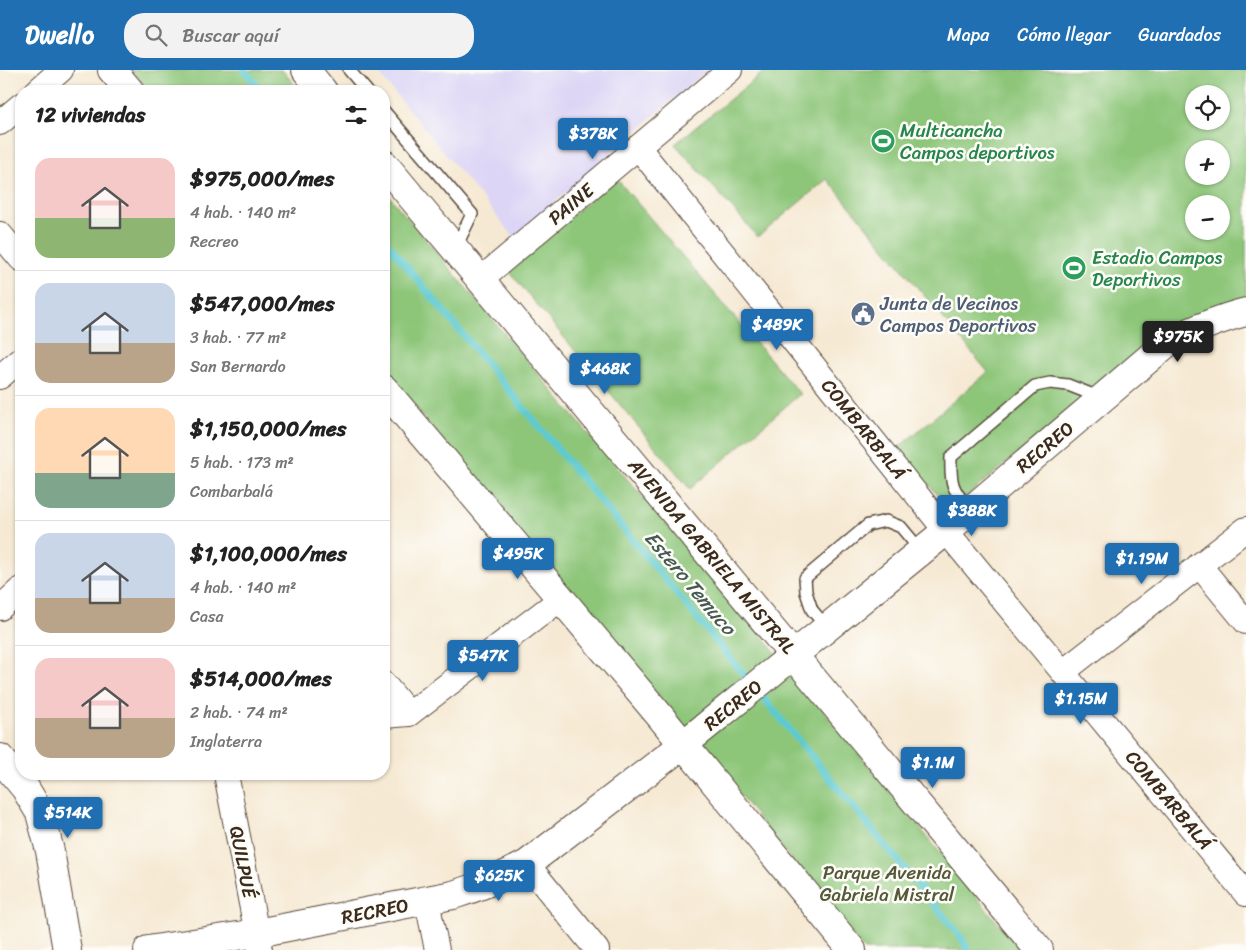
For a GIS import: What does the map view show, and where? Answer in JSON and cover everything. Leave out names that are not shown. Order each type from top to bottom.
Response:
[{"type":"main road","points":[[112,70],[125,85]]},
{"type":"main road","points":[[306,70],[318,85]]},
{"type":"main road","name":"AVENIDA GABRIELA MISTRAL","points":[[390,171],[481,279],[787,660],[1039,950]]},
{"type":"main road","name":"RECREO","points":[[148,950],[259,941],[453,895],[477,888],[527,864],[684,744],[827,628],[970,511],[1167,343],[1225,317],[1246,312]]},
{"type":"main road","points":[[390,396],[684,744],[852,950]]},
{"type":"main road","points":[[0,758],[15,776]]},
{"type":"main road","points":[[18,780],[40,813],[50,851],[67,950]]},
{"type":"street","points":[[44,85],[61,70]]},
{"type":"street","name":"PAINE","points":[[481,279],[730,70]]},
{"type":"street","points":[[0,123],[15,109]]},
{"type":"street","name":"COMBARBALÁ","points":[[638,147],[946,531],[1246,894]]},
{"type":"street","points":[[0,234],[15,251]]},
{"type":"street","points":[[0,377],[15,364]]},
{"type":"street","points":[[1063,672],[1246,529]]},
{"type":"street","points":[[1199,565],[1246,622]]},
{"type":"street","points":[[0,608],[15,594]]},
{"type":"street","points":[[390,716],[409,714],[562,598]]},
{"type":"street","points":[[390,691],[409,714]]},
{"type":"street","name":"QUILPUÉ","points":[[227,780],[259,941]]},
{"type":"street","points":[[527,864],[597,950]]},
{"type":"street","points":[[427,901],[436,950]]},
{"type":"lane","points":[[349,70],[362,85]]},
{"type":"lane","points":[[390,118],[472,214],[455,249]]},
{"type":"lane","points":[[970,511],[957,494],[952,484],[950,472],[951,457],[965,445],[1035,386],[1050,383],[1068,385],[1103,398]]},
{"type":"lane","points":[[827,628],[812,610],[806,592],[805,578],[868,524],[886,521],[900,527],[921,551]]},
{"type":"shaded area","points":[[376,70],[707,70],[514,237]]},
{"type":"green space","points":[[131,70],[282,70],[295,85],[144,85]]},
{"type":"green space","name":"Estadio Campos Deportivos","points":[[766,70],[1246,70],[1246,299],[1225,302],[1158,337],[950,510],[898,448],[988,372],[827,179],[758,237],[675,144]]},
{"type":"green space","points":[[616,178],[800,394],[690,489],[508,270]]},
{"type":"green space","name":"Parque Avenida Gabriela Mistral","points":[[390,197],[586,431],[753,625],[1020,950],[864,950],[699,744],[390,377]]},
{"type":"waterway","name":"Estero Temuco","points":[[244,70],[257,85]]},
{"type":"waterway","name":"Estero Temuco","points":[[390,246],[750,682]]},
{"type":"waterway","name":"Estero Temuco","points":[[757,690],[961,937],[968,950]]},
{"type":"place","name":"Multicancha Campos deportivos","points":[[883,141]]},
{"type":"place","name":"Estadio Campos Deportivos","points":[[1074,268]]},
{"type":"place","name":"Junta de Vecinos Campos Deportivos","points":[[863,314]]}]
